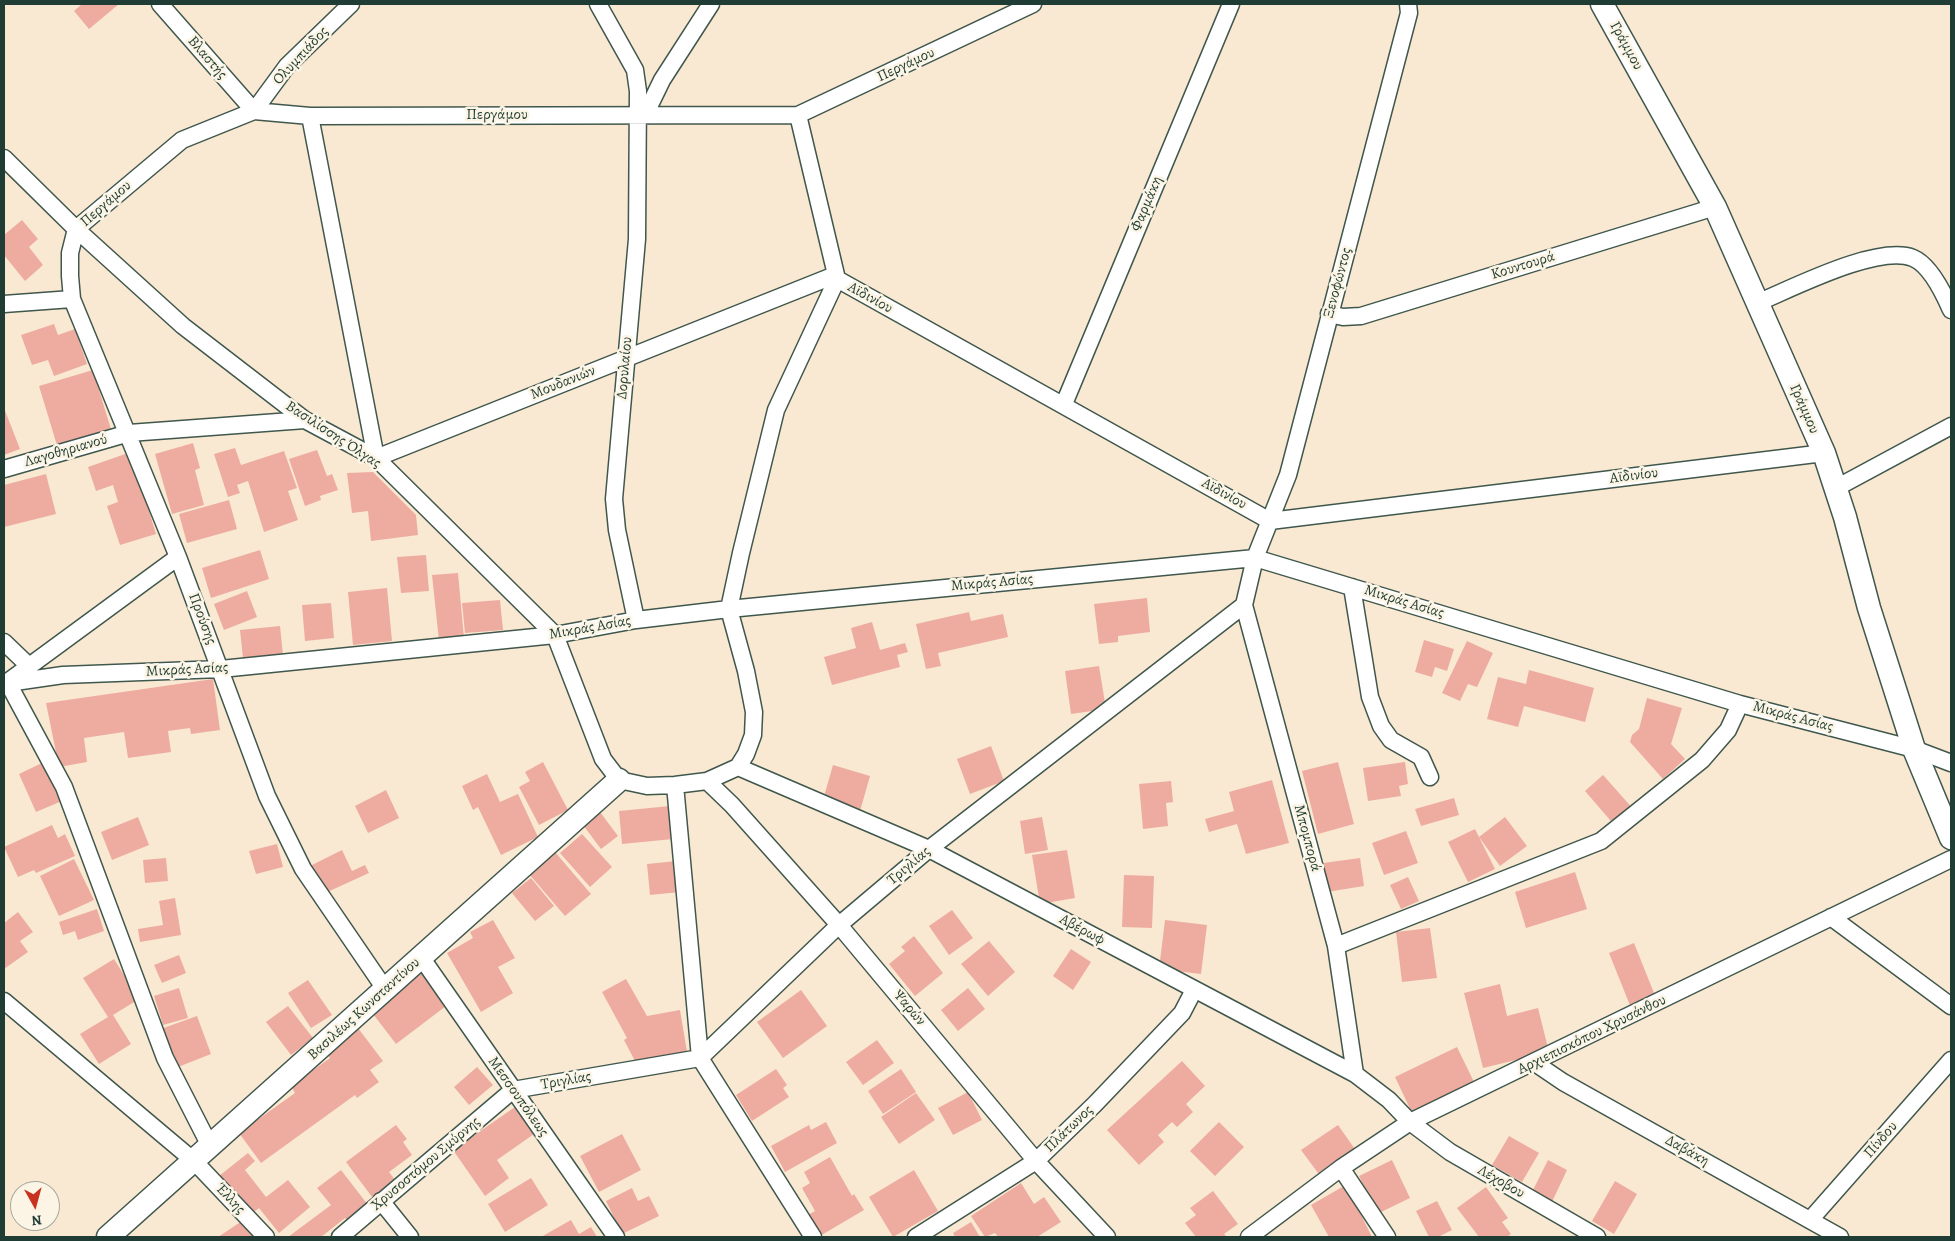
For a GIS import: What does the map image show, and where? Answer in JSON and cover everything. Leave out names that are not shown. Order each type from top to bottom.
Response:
[{"type":"street","name":"Βλαστής","points":[[160,4],[254,111]]},
{"type":"street","name":"Ολυμπιάδος","points":[[254,111],[287,66],[351,4]]},
{"type":"street","name":"Δορυλαίου","points":[[598,4],[635,70],[641,115],[637,239],[614,499],[617,530],[636,620]]},
{"type":"street","points":[[641,115],[711,4]]},
{"type":"street","name":"Φαρμάκη","points":[[1064,404],[1231,4]]},
{"type":"street","name":"Ξενοφώντος","points":[[1255,558],[1288,475],[1409,13],[1408,4]]},
{"type":"street","name":"Γράμμου","points":[[1602,4],[1715,207],[1824,453],[1914,749],[1951,838]]},
{"type":"street","name":"Περγάμου","points":[[4,158],[76,229],[182,140],[254,111],[310,116],[798,115],[1027,5]]},
{"type":"street","name":"Αϊδινίου","points":[[798,115],[836,277],[1270,521],[1824,453]]},
{"type":"street","points":[[310,116],[376,458]]},
{"type":"street","name":"Κουντουρά","points":[[1329,314],[1343,317],[1361,316],[1715,207]]},
{"type":"street","name":"Προύσης","points":[[76,229],[70,254],[72,299],[129,433],[178,557],[267,796],[303,869],[385,989]]},
{"type":"street","name":"Βασιλίσσης Όλγας","points":[[76,229],[183,326],[305,420],[376,458],[555,635]]},
{"type":"street","points":[[1757,303],[1856,262],[1884,255],[1914,259],[1930,273],[1942,288],[1951,310]]},
{"type":"street","points":[[555,635],[603,759],[619,780],[647,786],[675,785],[708,781],[738,767],[746,754],[753,735],[754,712],[746,671],[729,608],[776,410],[836,277]]},
{"type":"street","name":"Μουδανιών","points":[[376,458],[626,357],[836,277]]},
{"type":"street","points":[[4,304],[72,299]]},
{"type":"street","points":[[129,433],[305,420]]},
{"type":"street","points":[[1836,488],[1951,426]]},
{"type":"street","name":"Λαγοθηριανού","points":[[4,469],[129,433]]},
{"type":"street","points":[[178,557],[6,684],[64,787],[202,1154]]},
{"type":"street","points":[[1244,605],[1255,558]]},
{"type":"street","name":"Μικράς Ασίας","points":[[6,684],[62,675],[221,670],[555,635],[636,620],[729,608],[1255,558],[1740,704],[1914,749],[1951,763]]},
{"type":"street","points":[[1352,587],[1370,697],[1381,726],[1391,740],[1420,757],[1430,777]]},
{"type":"street","name":"Τριγλίας","points":[[514,1090],[700,1058],[839,925],[929,849],[1244,605]]},
{"type":"street","name":"Μπομπορά","points":[[1244,605],[1336,946],[1355,1074]]},
{"type":"street","points":[[4,642],[29,666]]},
{"type":"street","points":[[1336,946],[1601,841],[1702,760],[1728,730],[1740,704]]},
{"type":"street","name":"Αβέρωφ","points":[[738,767],[929,849],[1355,1074],[1389,1100],[1410,1122]]},
{"type":"street","name":"Βασιλέως Κωνσταντίνου","points":[[108,1237],[619,780]]},
{"type":"street","name":"Ψαρών","points":[[708,781],[732,805],[839,925],[1036,1161],[1108,1237]]},
{"type":"street","points":[[675,785],[700,1058],[813,1237]]},
{"type":"street","name":"Αρχιεπισκόπου Χρυσάνθου","points":[[1249,1237],[1340,1168],[1410,1122],[1535,1063],[1951,859]]},
{"type":"street","points":[[1831,917],[1951,1006]]},
{"type":"street","name":"Μεσσουπόλεως","points":[[421,957],[616,1237]]},
{"type":"street","name":"Πλάτωνος","points":[[916,1237],[1036,1161],[1095,1104],[1182,1012],[1194,990]]},
{"type":"street","points":[[4,1001],[202,1154]]},
{"type":"street","name":"Πίνδου","points":[[1810,1220],[1951,1060]]},
{"type":"street","name":"Δαβάκη","points":[[1535,1063],[1563,1082],[1840,1237]]},
{"type":"street","name":"Χρυσοστόμου Σμύρνης","points":[[340,1237],[514,1090]]},
{"type":"street","name":"Λέχοβου","points":[[1410,1122],[1450,1152],[1597,1237]]},
{"type":"street","name":"Έλλης","points":[[202,1154],[266,1237]]},
{"type":"street","points":[[1340,1168],[1387,1237]]},
{"type":"street","points":[[381,1201],[410,1237]]},
{"type":"building","points":[[82,4],[119,4],[89,29],[74,11]]},
{"type":"building","points":[[22,220],[38,239],[29,247],[43,265],[25,281],[4,255],[4,235]]},
{"type":"building","points":[[54,324],[58,335],[75,329],[87,364],[54,376],[48,360],[32,365],[21,335]]},
{"type":"building","points":[[93,370],[113,436],[59,452],[39,386]]},
{"type":"building","points":[[4,408],[20,449],[4,455]]},
{"type":"building","points":[[193,443],[200,468],[195,470],[204,505],[172,514],[155,454]]},
{"type":"building","points":[[235,448],[241,465],[284,451],[297,488],[288,491],[298,520],[264,532],[248,481],[237,485],[240,493],[228,497],[214,454]]},
{"type":"building","points":[[317,450],[327,476],[332,474],[338,490],[320,496],[321,500],[305,506],[289,459]]},
{"type":"building","points":[[131,452],[156,534],[120,545],[107,506],[118,502],[113,485],[96,491],[88,467]]},
{"type":"building","points":[[373,472],[416,515],[418,535],[371,541],[368,511],[352,513],[347,473]]},
{"type":"building","points":[[46,474],[56,514],[4,527],[4,485]]},
{"type":"building","points":[[229,500],[237,529],[187,543],[179,514]]},
{"type":"building","points":[[260,550],[269,579],[211,598],[202,568]]},
{"type":"building","points":[[426,555],[429,591],[401,593],[397,557]]},
{"type":"building","points":[[458,573],[464,638],[439,641],[432,575]]},
{"type":"building","points":[[387,588],[392,641],[353,645],[348,592]]},
{"type":"building","points":[[247,591],[257,617],[224,630],[214,604]]},
{"type":"building","points":[[1147,598],[1150,632],[1118,636],[1118,642],[1099,644],[1094,604]]},
{"type":"building","points":[[500,600],[503,630],[465,633],[462,603]]},
{"type":"building","points":[[331,603],[334,638],[305,641],[302,605]]},
{"type":"building","points":[[969,612],[971,621],[1003,614],[1008,637],[938,653],[941,666],[926,669],[916,624]]},
{"type":"building","points":[[872,622],[880,650],[905,643],[908,652],[897,655],[900,667],[832,685],[824,657],[856,648],[851,628]]},
{"type":"building","points":[[280,626],[283,655],[243,658],[240,630]]},
{"type":"building","points":[[1424,640],[1454,649],[1447,671],[1435,667],[1432,677],[1415,672]]},
{"type":"building","points":[[1467,641],[1493,653],[1477,687],[1468,684],[1460,701],[1442,693]]},
{"type":"building","points":[[1099,666],[1106,709],[1071,714],[1065,671]]},
{"type":"building","points":[[1529,670],[1594,688],[1585,722],[1524,706],[1518,727],[1487,719],[1498,677],[1526,684]]},
{"type":"building","points":[[213,679],[220,730],[191,734],[190,728],[168,731],[171,752],[128,758],[124,732],[84,738],[87,762],[59,767],[46,703]]},
{"type":"building","points":[[1647,698],[1682,708],[1671,744],[1685,759],[1663,779],[1630,742],[1632,735],[1639,729]]},
{"type":"building","points":[[991,746],[1004,781],[970,794],[957,759]]},
{"type":"building","points":[[44,762],[62,801],[36,812],[19,774]]},
{"type":"building","points":[[543,762],[568,810],[539,825],[519,787],[530,781],[525,772]]},
{"type":"building","points":[[1338,762],[1354,824],[1318,834],[1302,771]]},
{"type":"building","points":[[1405,762],[1408,784],[1399,786],[1401,796],[1368,801],[1363,768]]},
{"type":"building","points":[[833,765],[870,776],[860,811],[823,800]]},
{"type":"building","points":[[487,774],[500,802],[518,794],[538,837],[501,855],[478,807],[473,810],[462,786]]},
{"type":"building","points":[[1603,775],[1635,811],[1616,827],[1585,791]]},
{"type":"building","points":[[1272,780],[1289,843],[1246,854],[1237,824],[1209,832],[1205,819],[1234,811],[1229,792]]},
{"type":"building","points":[[1171,781],[1173,802],[1166,803],[1168,826],[1143,829],[1139,784]]},
{"type":"building","points":[[386,790],[399,818],[368,833],[355,806]]},
{"type":"building","points":[[1454,798],[1459,815],[1421,826],[1415,809]]},
{"type":"building","points":[[670,806],[673,839],[622,844],[619,811]]},
{"type":"building","points":[[600,812],[618,836],[601,849],[583,825]]},
{"type":"building","points":[[138,817],[149,845],[112,860],[101,832]]},
{"type":"building","points":[[1042,817],[1048,850],[1025,854],[1020,821]]},
{"type":"building","points":[[1505,817],[1527,846],[1500,866],[1479,837]]},
{"type":"building","points":[[52,825],[58,838],[65,834],[75,856],[36,873],[34,870],[18,877],[4,847]]},
{"type":"building","points":[[1475,829],[1495,869],[1468,882],[1448,842]]},
{"type":"building","points":[[1406,831],[1418,863],[1384,875],[1372,843]]},
{"type":"building","points":[[582,834],[612,867],[590,887],[560,853]]},
{"type":"building","points":[[277,844],[283,867],[256,874],[249,851]]},
{"type":"building","points":[[342,850],[352,871],[365,865],[369,873],[323,894],[310,866]]},
{"type":"building","points":[[1067,850],[1075,898],[1040,904],[1032,855]]},
{"type":"building","points":[[555,852],[591,894],[565,916],[529,874]]},
{"type":"building","points":[[166,858],[168,881],[145,883],[143,860]]},
{"type":"building","points":[[1360,858],[1364,886],[1327,892],[1323,863]]},
{"type":"building","points":[[74,859],[94,900],[59,916],[40,876]]},
{"type":"building","points":[[677,861],[680,892],[650,895],[647,864]]},
{"type":"building","points":[[1575,872],[1587,909],[1526,928],[1515,892]]},
{"type":"building","points":[[1124,875],[1154,876],[1152,928],[1122,927]]},
{"type":"building","points":[[1408,877],[1419,901],[1401,909],[1390,885]]},
{"type":"building","points":[[531,878],[554,906],[535,921],[512,893]]},
{"type":"building","points":[[175,898],[181,935],[140,942],[138,929],[163,925],[159,901]]},
{"type":"building","points":[[97,909],[104,931],[78,940],[75,931],[63,935],[59,922]]},
{"type":"building","points":[[952,910],[973,938],[949,955],[929,926]]},
{"type":"building","points":[[18,912],[33,932],[20,941],[28,952],[4,969],[4,923]]},
{"type":"building","points":[[493,920],[515,958],[498,967],[513,993],[481,1012],[447,953],[473,938],[470,932]]},
{"type":"building","points":[[1165,920],[1207,925],[1201,974],[1159,969]]},
{"type":"building","points":[[1430,928],[1437,978],[1402,982],[1396,932]]},
{"type":"building","points":[[914,936],[943,973],[915,996],[889,964],[905,951],[901,947]]},
{"type":"building","points":[[989,941],[1015,972],[988,996],[961,964]]},
{"type":"building","points":[[1634,943],[1656,998],[1631,1008],[1609,953]]},
{"type":"building","points":[[1071,949],[1091,962],[1073,990],[1053,976]]},
{"type":"building","points":[[179,955],[186,973],[162,983],[154,965]]},
{"type":"building","points":[[114,959],[139,999],[113,1015],[131,1044],[99,1064],[80,1034],[108,1017],[83,978]]},
{"type":"building","points":[[424,969],[450,1003],[396,1044],[370,1010]]},
{"type":"building","points":[[626,979],[647,1016],[680,1010],[687,1052],[635,1061],[624,1040],[627,1038],[602,992]]},
{"type":"building","points":[[308,980],[332,1015],[311,1028],[288,993]]},
{"type":"building","points":[[1500,984],[1507,1016],[1538,1008],[1549,1052],[1483,1068],[1464,993]]},
{"type":"building","points":[[179,988],[188,1018],[163,1025],[154,996]]},
{"type":"building","points":[[968,988],[985,1009],[958,1031],[941,1010]]},
{"type":"building","points":[[801,990],[827,1026],[783,1058],[757,1022]]},
{"type":"building","points":[[288,1006],[313,1038],[291,1055],[266,1022]]},
{"type":"building","points":[[197,1016],[211,1054],[173,1069],[158,1030]]},
{"type":"building","points":[[358,1028],[383,1061],[370,1070],[379,1082],[357,1098],[355,1095],[261,1163],[239,1133],[295,1093],[291,1086],[330,1058],[325,1052]]},
{"type":"building","points":[[877,1040],[894,1063],[863,1085],[846,1062]]},
{"type":"building","points":[[1457,1047],[1476,1086],[1414,1117],[1395,1077]]},
{"type":"building","points":[[1182,1061],[1205,1086],[1186,1104],[1193,1112],[1177,1127],[1172,1122],[1158,1135],[1164,1142],[1139,1165],[1107,1130]]},
{"type":"building","points":[[477,1067],[493,1085],[469,1105],[454,1087]]},
{"type":"building","points":[[776,1069],[787,1085],[783,1088],[789,1097],[752,1121],[736,1095]]},
{"type":"building","points":[[901,1069],[916,1092],[883,1114],[868,1091]]},
{"type":"building","points":[[968,1092],[982,1120],[953,1135],[938,1108]]},
{"type":"building","points":[[916,1093],[935,1120],[899,1144],[881,1117]]},
{"type":"building","points":[[515,1107],[534,1134],[497,1160],[509,1178],[485,1196],[453,1150]]},
{"type":"building","points":[[826,1122],[837,1143],[785,1172],[771,1146],[809,1125],[811,1130]]},
{"type":"building","points":[[1219,1122],[1244,1147],[1215,1176],[1190,1151]]},
{"type":"building","points":[[396,1125],[407,1139],[403,1142],[412,1155],[389,1172],[395,1180],[372,1197],[346,1162]]},
{"type":"building","points":[[1338,1125],[1357,1152],[1321,1177],[1301,1150]]},
{"type":"building","points":[[622,1134],[641,1170],[599,1192],[580,1156]]},
{"type":"building","points":[[1509,1136],[1539,1153],[1522,1182],[1492,1165]]},
{"type":"building","points":[[248,1153],[255,1161],[245,1170],[266,1197],[288,1180],[310,1207],[279,1233],[259,1208],[250,1215],[219,1176]]},
{"type":"building","points":[[830,1157],[852,1196],[854,1194],[864,1210],[820,1236],[808,1215],[815,1211],[802,1188],[810,1183],[804,1172]]},
{"type":"building","points":[[1392,1160],[1410,1198],[1377,1214],[1359,1176]]},
{"type":"building","points":[[1548,1160],[1567,1170],[1552,1202],[1532,1192]]},
{"type":"building","points":[[341,1170],[368,1205],[348,1221],[345,1218],[321,1237],[288,1237],[331,1205],[317,1188]]},
{"type":"building","points":[[914,1170],[938,1211],[893,1237],[869,1197]]},
{"type":"building","points":[[531,1178],[548,1205],[505,1232],[488,1204]]},
{"type":"building","points":[[1615,1181],[1637,1194],[1614,1234],[1592,1221]]},
{"type":"building","points":[[1021,1183],[1034,1204],[1044,1197],[1061,1222],[1037,1237],[998,1237],[995,1233],[985,1237],[971,1216]]},
{"type":"building","points":[[1344,1186],[1372,1237],[1329,1237],[1311,1205]]},
{"type":"building","points":[[1486,1187],[1508,1218],[1502,1222],[1511,1234],[1507,1237],[1479,1237],[1457,1208]]},
{"type":"building","points":[[632,1188],[638,1201],[649,1196],[659,1216],[622,1234],[606,1201]]},
{"type":"building","points":[[1213,1191],[1238,1224],[1224,1234],[1227,1237],[1196,1237],[1185,1223],[1196,1215],[1190,1208]]},
{"type":"building","points":[[1437,1201],[1452,1230],[1438,1237],[1429,1237],[1416,1211]]},
{"type":"building","points":[[571,1220],[579,1234],[591,1227],[597,1237],[541,1237]]},
{"type":"building","points":[[242,1221],[253,1237],[218,1237]]},
{"type":"building","points":[[971,1222],[980,1237],[955,1237],[953,1233]]}]
